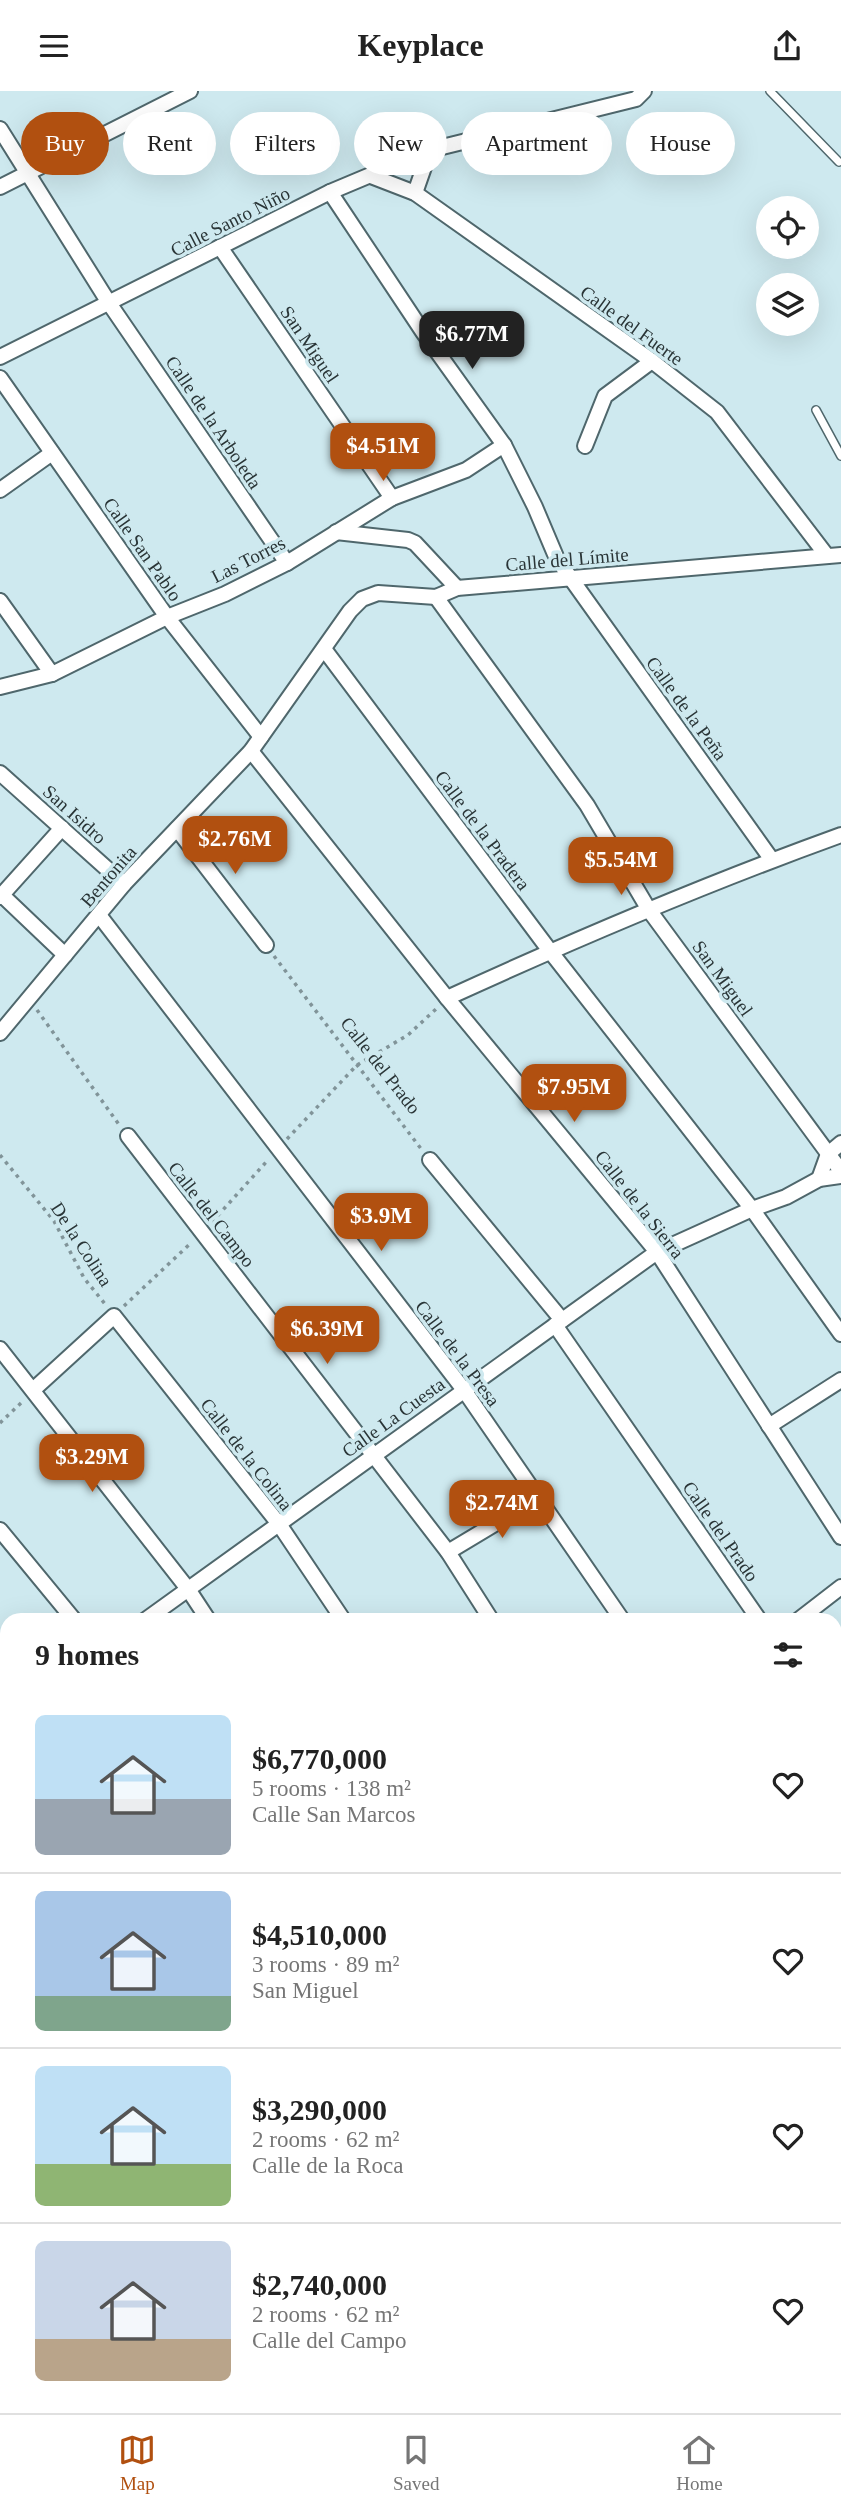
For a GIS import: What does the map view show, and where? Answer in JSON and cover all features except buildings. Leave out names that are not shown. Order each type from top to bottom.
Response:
[{"type":"street","points":[[109,132],[190,91]]},
{"type":"street","name":"Calle Santo Niño","points":[[447,146],[636,99],[644,91]]},
{"type":"street","name":"Calle de la Arboleda","points":[[0,129],[21,160]]},
{"type":"street","points":[[0,187],[23,175]]},
{"type":"street","name":"Calle de la Arboleda","points":[[31,175],[109,303],[287,563]]},
{"type":"street","points":[[415,193],[421,175]]},
{"type":"street","name":"Calle Santo Niño","points":[[0,357],[330,192],[371,176]]},
{"type":"street","name":"Calle del Fuerte","points":[[371,176],[415,193],[652,361],[717,412],[834,555]]},
{"type":"street","name":"Calle de la Peña","points":[[330,192],[423,332],[504,445],[557,559],[772,860]]},
{"type":"street","name":"San Miguel","points":[[220,247],[392,498]]},
{"type":"street","points":[[585,446],[604,397],[652,361]]},
{"type":"street","name":"Calle San Pablo","points":[[0,378],[167,617],[261,737]]},
{"type":"street","name":"Las Torres","points":[[0,687],[52,674],[167,617],[225,594],[287,563],[392,498],[466,470],[504,445]]},
{"type":"street","points":[[0,490],[52,453]]},
{"type":"street","points":[[336,532],[415,543],[457,588]]},
{"type":"street","name":"Calle del Límite","points":[[324,649],[350,611],[362,599],[378,593],[436,597],[457,588],[834,555]]},
{"type":"street","name":"San Miguel","points":[[436,597],[587,805],[649,910],[841,1174]]},
{"type":"street","points":[[0,601],[52,674]]},
{"type":"street","name":"Bentonita","points":[[0,1033],[5,1014],[29,999],[124,884],[251,751],[324,649]]},
{"type":"street","name":"Calle de la Pradera","points":[[324,649],[550,951],[752,1209],[841,1334]]},
{"type":"street","name":"Calle de la Sierra","points":[[251,751],[447,998],[657,1252],[841,1537]]},
{"type":"street","name":"San Isidro","points":[[0,773],[124,884]]},
{"type":"street","points":[[62,828],[1,896],[65,955]]},
{"type":"street","points":[[177,829],[266,945]]},
{"type":"street","points":[[447,998],[649,910],[841,835]]},
{"type":"street","name":"Calle de la Presa","points":[[99,915],[464,1390],[617,1613]]},
{"type":"street","name":"Calle del Campo","points":[[128,1136],[448,1552],[487,1613]]},
{"type":"street","points":[[819,1179],[828,1154],[841,1143]]},
{"type":"street","name":"Calle del Prado","points":[[430,1160],[558,1323],[755,1613]]},
{"type":"street","name":"Calle La Cuesta","points":[[155,1613],[657,1252],[752,1209],[786,1197],[819,1179],[841,1174]]},
{"type":"street","points":[[33,1390],[114,1316]]},
{"type":"street","name":"Calle de la Colina","points":[[114,1316],[279,1524],[339,1613]]},
{"type":"street","points":[[0,1349],[188,1589],[204,1613]]},
{"type":"street","points":[[769,1426],[841,1380]]},
{"type":"street","points":[[448,1552],[538,1498]]},
{"type":"street","points":[[0,1530],[68,1613]]},
{"type":"street","points":[[807,1613],[841,1587]]},
{"type":"lane","points":[[770,91],[839,162]]},
{"type":"lane","points":[[816,411],[841,456]]},
{"type":"path","name":"Calle del Prado","points":[[266,945],[430,1160]]},
{"type":"path","points":[[29,999],[128,1136]]},
{"type":"path","name":"De la Colina","points":[[0,1155],[54,1221],[84,1278],[114,1316]]},
{"type":"path","points":[[0,1423],[33,1390]]}]
